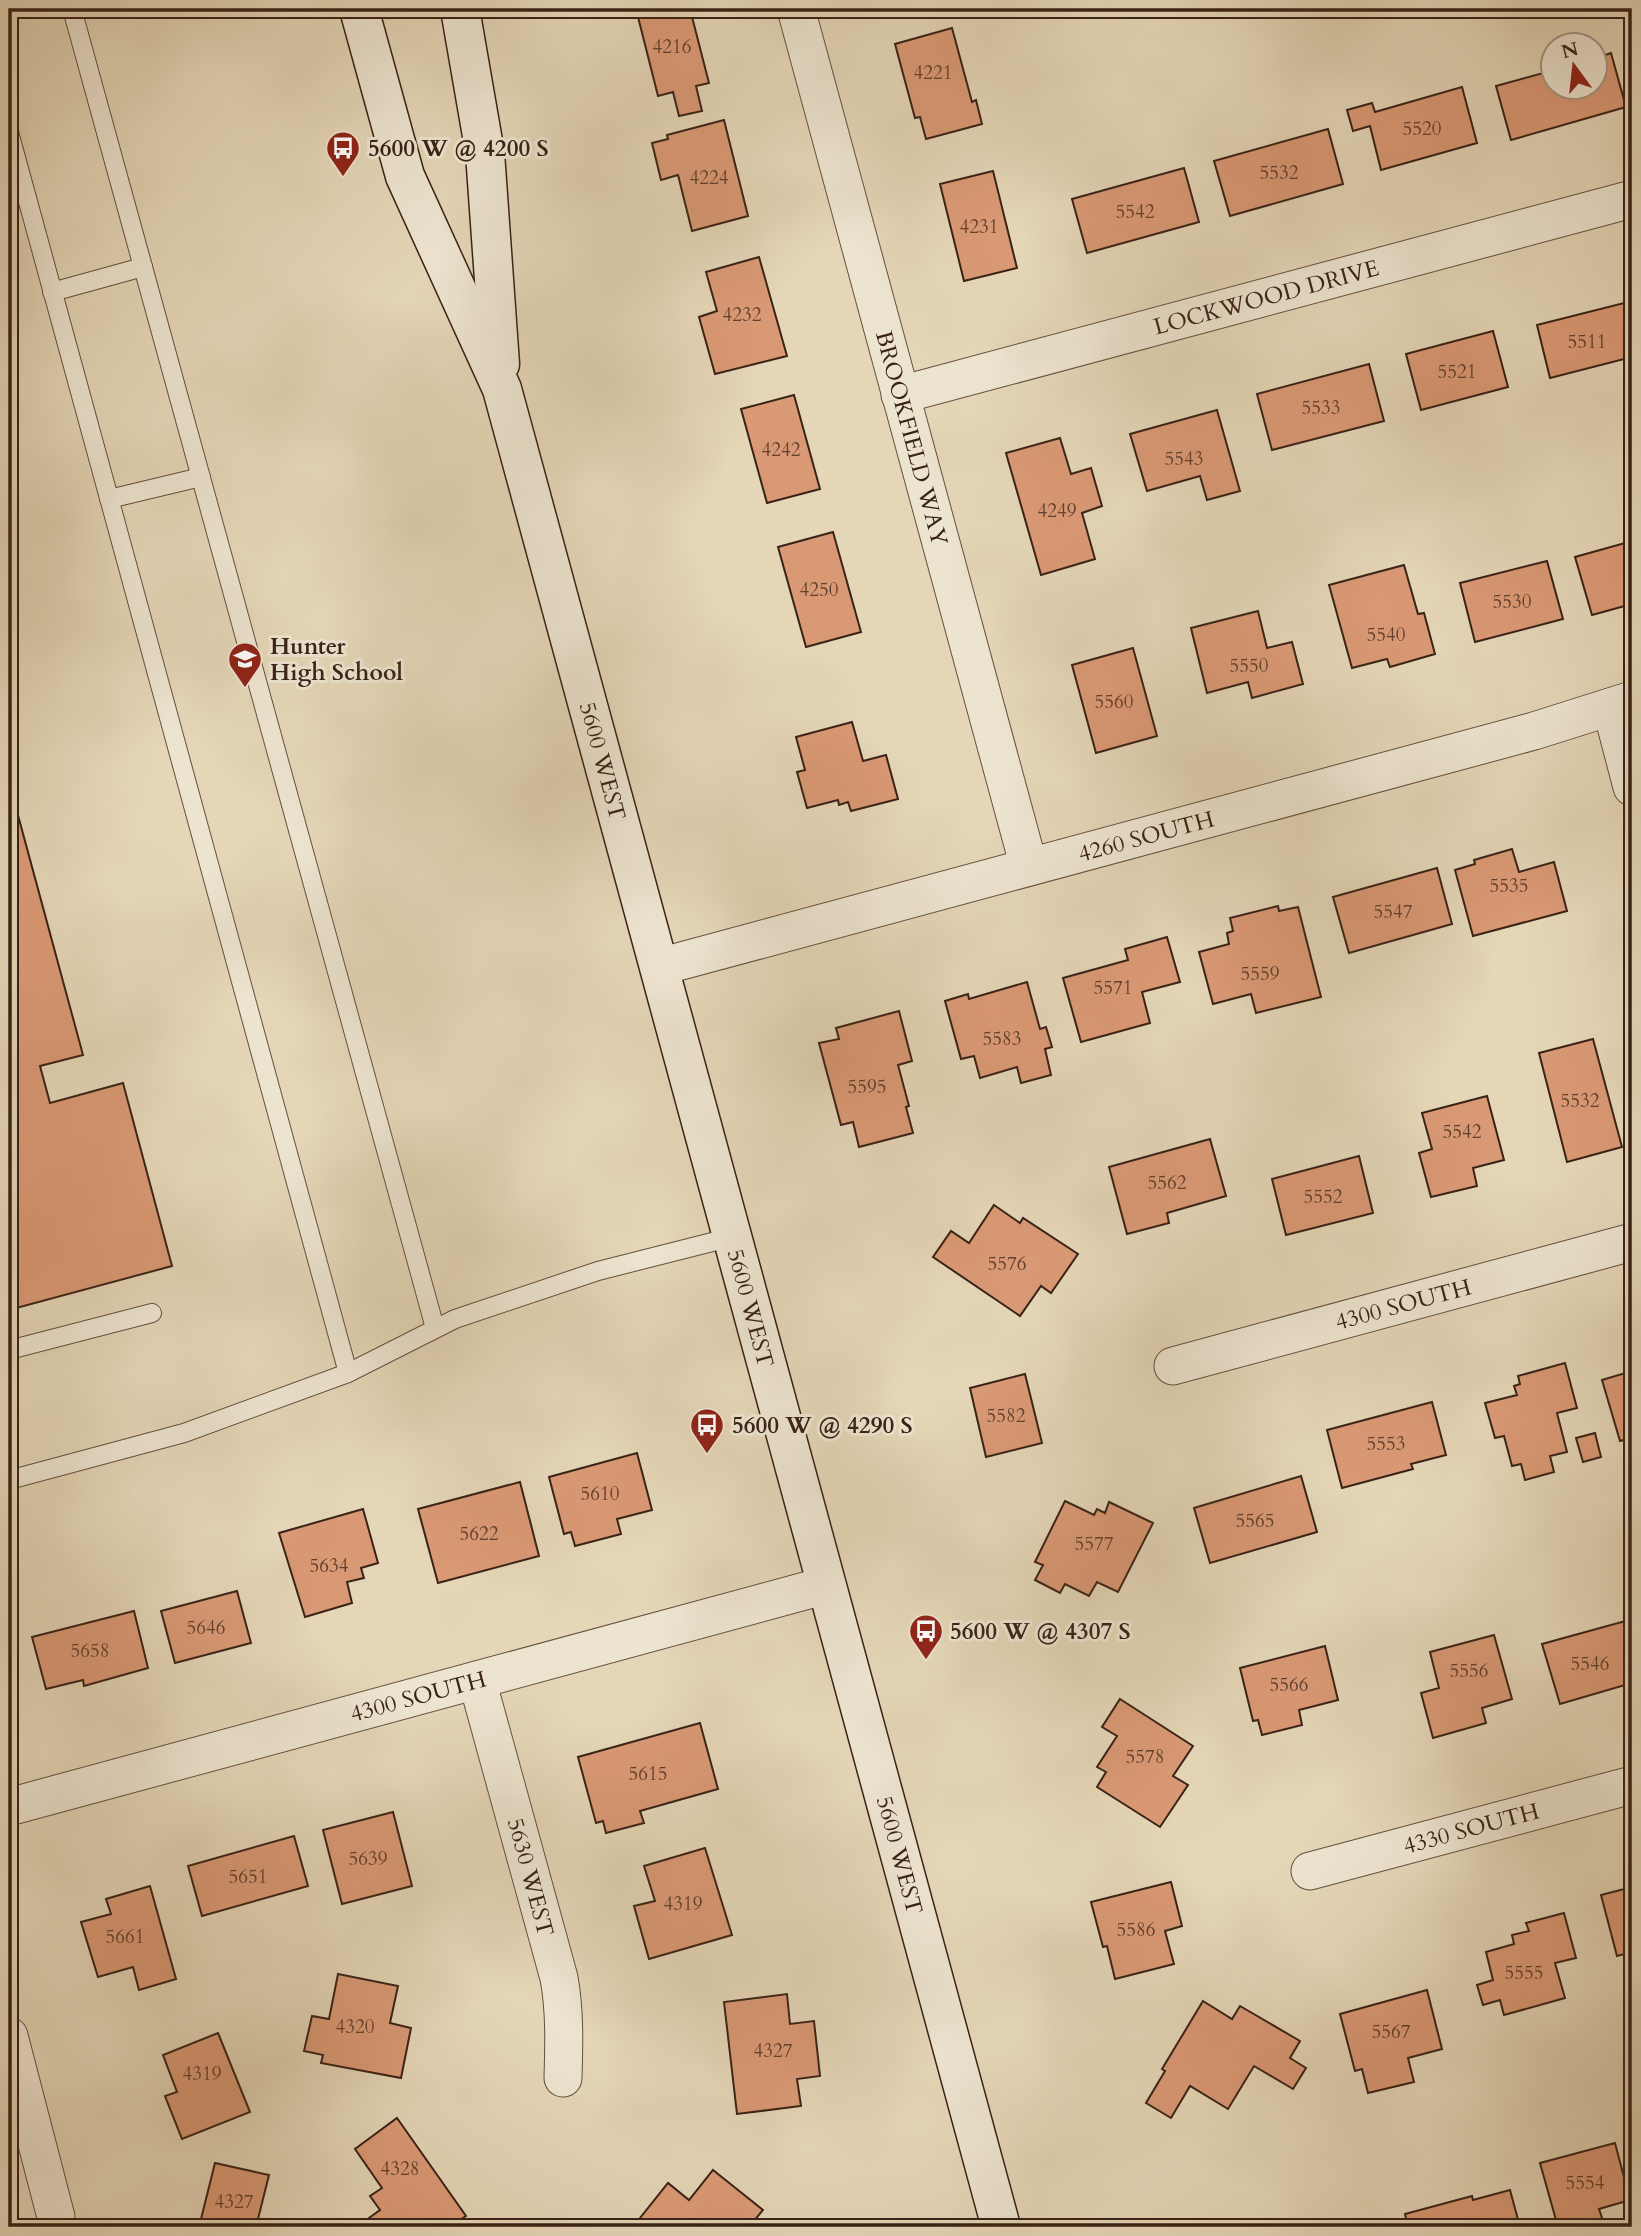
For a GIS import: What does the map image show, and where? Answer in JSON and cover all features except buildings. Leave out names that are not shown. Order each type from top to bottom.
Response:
[{"type":"main road","name":"5600 WEST","points":[[359,9],[405,176],[502,389],[1001,2227]]},
{"type":"main road","name":"5600 WEST","points":[[457,13],[485,153],[502,389]]},
{"type":"street","name":"BROOKFIELD WAY","points":[[796,9],[1029,867]]},
{"type":"street","name":"LOCKWOOD DRIVE","points":[[900,395],[1632,199]]},
{"type":"street","name":"4260 SOUTH","points":[[659,967],[1521,735],[1621,704]]},
{"type":"street","points":[[1621,704],[1632,787]]},
{"type":"street","name":"4300 SOUTH","points":[[1174,1366],[1632,1242]]},
{"type":"street","name":"4300 SOUTH","points":[[9,1807],[827,1585]]},
{"type":"street","name":"5630 WEST","points":[[477,1680],[559,1978],[564,2027],[562,2078]]},
{"type":"street","name":"4330 SOUTH","points":[[1310,1871],[1632,1785]]},
{"type":"street","points":[[9,2036],[57,2217]]},
{"type":"lane","points":[[72,9],[435,1328]]},
{"type":"lane","points":[[9,132],[348,1373]]},
{"type":"lane","points":[[52,292],[142,267]]},
{"type":"lane","points":[[109,499],[201,477]]},
{"type":"lane","points":[[9,1480],[184,1433],[348,1373],[435,1328],[598,1271],[732,1237]]},
{"type":"lane","points":[[9,1350],[152,1313]]},
{"type":"place","name":"5600 W @ 4200 S","points":[[343,178]]},
{"type":"place","name":"Hunter High School","points":[[245,689]]},
{"type":"place","name":"5600 W @ 4290 S","points":[[707,1455]]},
{"type":"place","name":"5600 W @ 4307 S","points":[[926,1661]]}]
